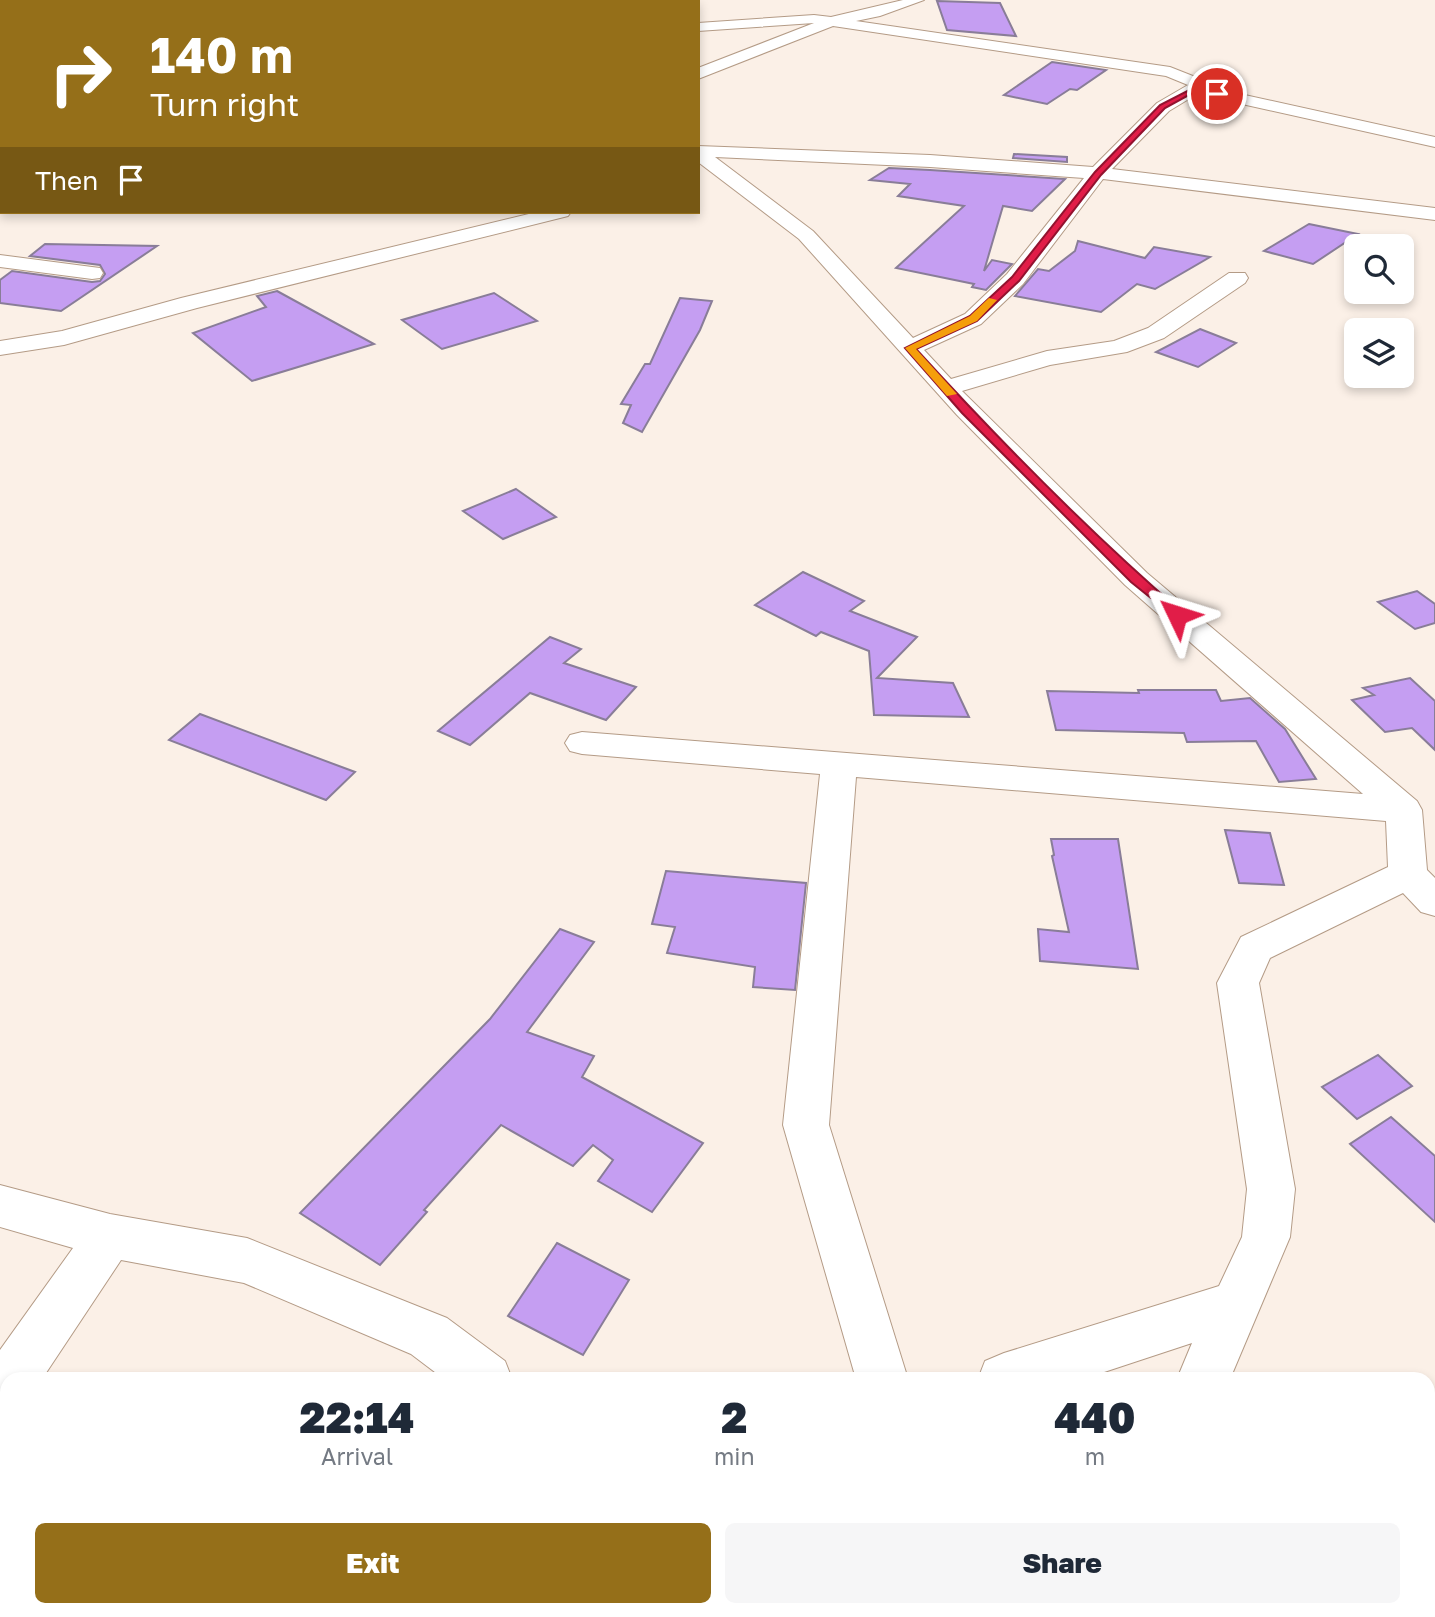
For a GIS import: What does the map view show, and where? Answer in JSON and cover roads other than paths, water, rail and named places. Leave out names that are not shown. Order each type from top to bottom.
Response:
[{"type":"street","points":[[700,73],[833,21],[875,13],[917,0]]},
{"type":"street","points":[[700,27],[808,19],[833,21],[1170,72],[1197,83],[1195,89]]},
{"type":"street","points":[[910,348],[974,318],[1015,279],[1098,173],[1163,107],[1195,89],[1435,142]]},
{"type":"street","points":[[1170,103],[1262,103]]},
{"type":"street","points":[[700,152],[930,161],[1098,173],[1435,214]]},
{"type":"street","points":[[700,154],[722,182],[807,235],[946,388],[1136,579],[1404,810],[1421,888],[1255,948],[1238,982],[1271,1189],[1266,1237],[1206,1372]]},
{"type":"street","points":[[0,348],[64,338],[189,303],[553,214]]},
{"type":"street","points":[[0,261],[92,273]]},
{"type":"street","points":[[946,388],[1047,358],[1119,347],[1156,333],[1237,278]]},
{"type":"street","points":[[582,743],[1404,810]]},
{"type":"street","points":[[839,766],[806,1125],[880,1372]]},
{"type":"street","points":[[0,1206],[110,1236],[247,1261],[429,1336],[477,1372]]},
{"type":"street","points":[[16,1372],[110,1236]]},
{"type":"street","points":[[1026,1372],[1236,1305]]}]
